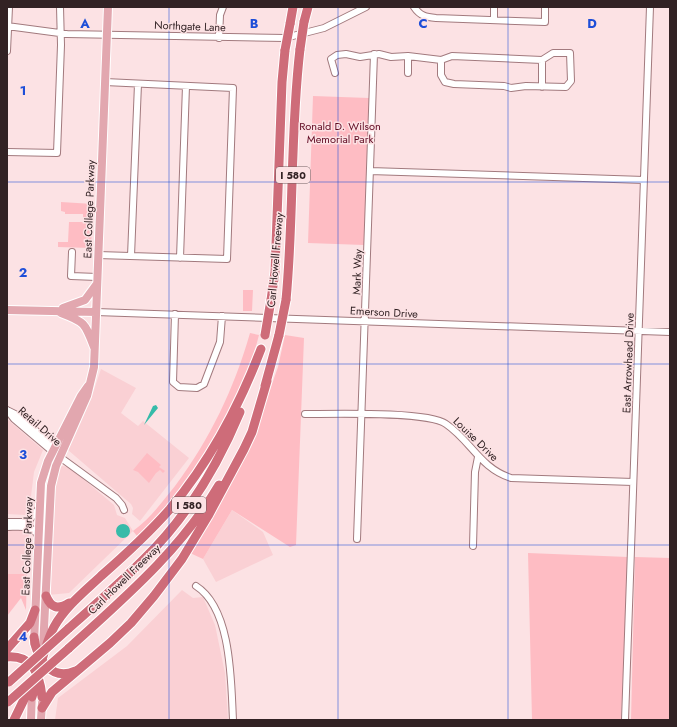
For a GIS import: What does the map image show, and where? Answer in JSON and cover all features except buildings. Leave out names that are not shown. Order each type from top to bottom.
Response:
[{"type":"highway","name":"Carl Howell Freeway","points":[[8,683],[145,558],[182,515],[208,477],[232,432],[251,383],[265,335],[271,300],[274,272],[285,50],[293,7]]},
{"type":"highway","name":"Carl Howell Freeway","points":[[8,703],[144,579],[173,548],[196,519],[230,466],[246,435],[267,381],[286,300],[290,247],[296,90],[300,49],[308,7]]},
{"type":"highway","points":[[14,720],[24,703],[53,628],[60,617],[77,598],[149,532],[190,483],[228,424],[248,382],[261,349]]},
{"type":"highway","points":[[42,708],[50,694],[110,643],[135,618],[154,596],[186,553],[244,449],[252,432],[267,381]]},
{"type":"highway","points":[[46,596],[50,604],[58,608],[63,607],[77,598]]},
{"type":"highway","points":[[7,649],[30,623],[35,610]]},
{"type":"highway","points":[[39,637],[35,646],[41,659],[51,670],[61,674],[71,673],[79,669]]},
{"type":"highway","points":[[7,657],[24,659],[35,672],[42,697]]},
{"type":"highway","points":[[32,697],[35,672]]},
{"type":"main road","name":"East College Parkway","points":[[35,672],[46,596],[50,490],[61,456],[87,396],[94,367],[108,7]]},
{"type":"main road","points":[[55,311],[78,304],[85,300],[97,280]]},
{"type":"main road","points":[[7,310],[96,312]]},
{"type":"main road","points":[[55,311],[80,320],[84,323],[95,350]]},
{"type":"main road","name":"East College Parkway","points":[[39,637],[35,610],[39,508],[42,478],[54,449],[81,396],[89,385]]},
{"type":"main road","points":[[41,659],[41,720]]},
{"type":"main road","points":[[31,720],[32,697]]},
{"type":"street","points":[[7,51],[9,7]]},
{"type":"street","points":[[7,152],[57,154],[60,7]]},
{"type":"street","points":[[219,38],[220,15],[223,7]]},
{"type":"street","points":[[414,7],[419,14],[426,17],[545,22],[545,7]]},
{"type":"street","points":[[494,7],[494,20]]},
{"type":"street","name":"East Arrowhead Drive","points":[[625,720],[650,7]]},
{"type":"street","name":"Northgate Lane","points":[[7,26],[60,33],[107,33],[266,39],[300,36],[324,28],[362,8]]},
{"type":"street","points":[[335,73],[331,59],[337,55],[360,57],[374,54],[391,57],[408,56],[441,60],[452,56],[542,60],[553,53],[570,53],[571,82],[566,88],[526,86],[513,88],[504,86],[449,84],[442,78],[441,60]]},
{"type":"street","name":"Mark Way","points":[[357,539],[374,54]]},
{"type":"street","points":[[408,56],[408,73]]},
{"type":"street","points":[[542,60],[542,87]]},
{"type":"street","points":[[98,255],[227,259],[233,88],[105,82]]},
{"type":"street","points":[[131,256],[138,84]]},
{"type":"street","points":[[180,258],[186,86]]},
{"type":"street","points":[[370,171],[644,180]]},
{"type":"street","points":[[72,252],[71,276],[97,280]]},
{"type":"street","name":"Emerson Drive","points":[[96,312],[670,332]]},
{"type":"street","points":[[175,314],[173,382],[179,387],[197,388],[204,384],[220,345],[222,316]]},
{"type":"street","name":"Retail Drive","points":[[8,411],[14,419],[61,456]]},
{"type":"street","name":"Louise Drive","points":[[305,414],[361,414],[433,418],[447,424],[468,444],[478,457],[501,474],[511,478],[633,482]]},
{"type":"street","points":[[61,456],[116,498],[124,510]]},
{"type":"street","points":[[473,546],[478,457]]},
{"type":"street","points":[[7,522],[28,522],[39,508]]},
{"type":"street","points":[[7,527],[31,528],[35,530],[38,536]]},
{"type":"street","points":[[196,586],[209,597],[225,640],[229,666],[233,720]]},
{"type":"shaded area","points":[[101,369],[136,388],[121,413],[138,426],[143,421],[189,458],[140,521],[132,514],[133,508],[131,504],[68,450],[92,396]]},
{"type":"shaded area","points":[[156,405],[158,408],[144,425],[153,406]]},
{"type":"shaded area","points":[[7,419],[43,450],[34,472],[29,512],[26,515],[7,514]]},
{"type":"shaded area","points":[[62,466],[69,467],[114,505],[117,515],[125,518],[133,531],[69,593],[48,595],[53,492],[59,468]]},
{"type":"shaded area","points":[[232,510],[263,532],[273,555],[216,582],[203,559]]},
{"type":"shaded area","points":[[120,524],[126,524],[130,528],[130,534],[126,538],[120,538],[116,534],[116,528]]},
{"type":"shaded area","points":[[7,529],[29,531],[27,574],[7,574]]},
{"type":"shaded area","points":[[182,590],[193,598],[203,597],[215,625],[225,673],[228,720],[55,720],[58,698],[127,646]]},
{"type":"green space","name":"Ronald D. Wilson Memorial Park","points":[[313,96],[369,98],[364,245],[308,243]]},
{"type":"green space","points":[[61,202],[93,204],[91,248],[58,247],[58,242],[68,242],[69,222],[83,222],[83,214],[65,214],[65,212],[61,211]]},
{"type":"green space","points":[[243,290],[253,290],[252,311],[243,311]]},
{"type":"green space","points":[[250,333],[259,335],[251,361],[227,417],[212,444],[195,471],[176,495],[157,517],[137,536],[133,531],[150,516],[175,486],[210,432],[228,394],[244,354]]},
{"type":"green space","points":[[285,335],[304,338],[296,545],[290,547],[232,510],[203,559],[190,553],[256,430],[278,367]]},
{"type":"green space","points":[[147,453],[161,465],[159,467],[165,471],[163,473],[160,470],[156,473],[149,483],[138,472],[133,470]]},
{"type":"green space","points":[[528,553],[628,557],[621,720],[532,720]]},
{"type":"green space","points":[[635,557],[670,558],[670,720],[631,720]]},
{"type":"green space","points":[[7,574],[27,574],[26,610],[21,598],[7,616]]}]
